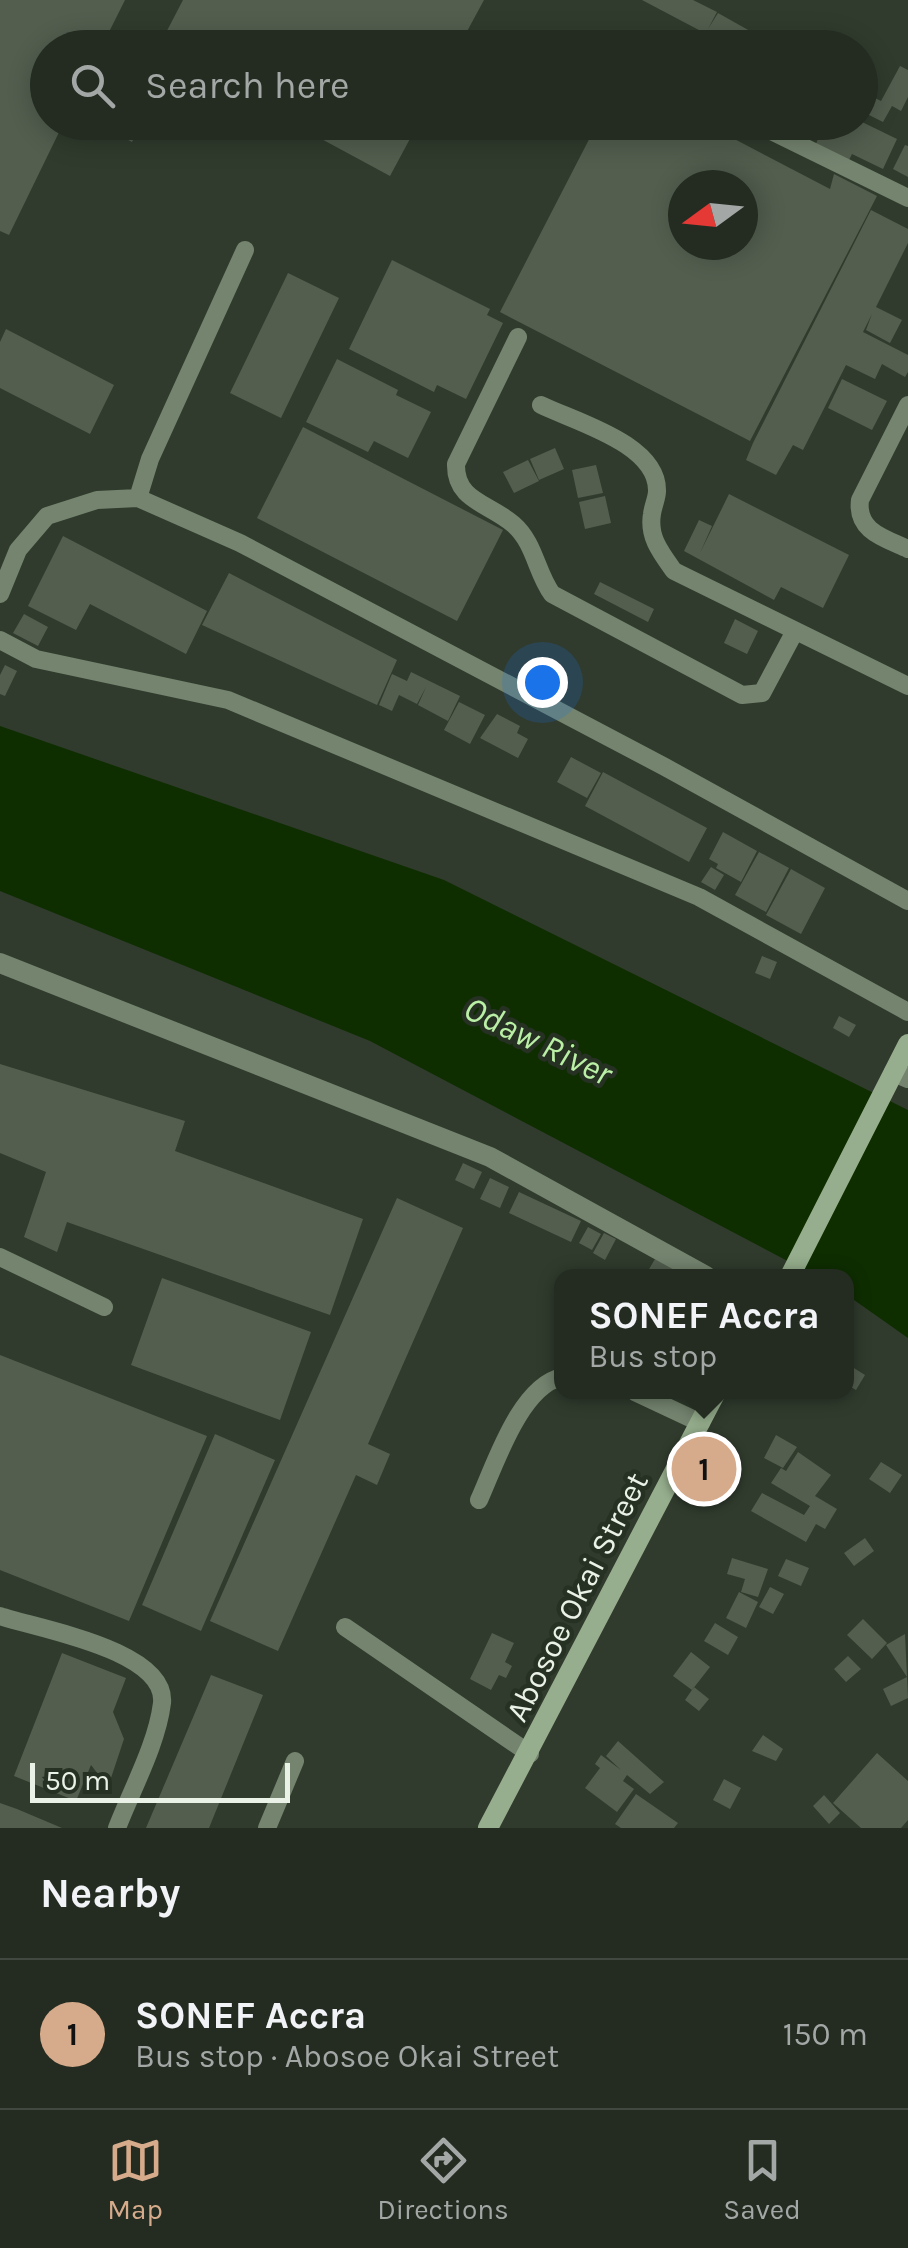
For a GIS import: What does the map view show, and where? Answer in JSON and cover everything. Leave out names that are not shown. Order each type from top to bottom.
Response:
[{"type":"street","points":[[0,963],[490,1156],[693,1269]]},
{"type":"street","points":[[794,1269],[883,1095],[901,1075],[908,1044]]},
{"type":"street","name":"Abosoe Okai Street","points":[[488,1828],[713,1399]]},
{"type":"lane","points":[[790,140],[908,198]]},
{"type":"lane","points":[[138,498],[150,460],[245,250]]},
{"type":"lane","points":[[518,337],[456,464],[456,481],[464,493],[512,522],[529,540],[542,580],[552,594],[742,695],[762,693],[795,632]]},
{"type":"lane","points":[[542,405],[636,452],[654,472],[657,492],[651,517],[655,546],[674,571],[908,686]]},
{"type":"lane","points":[[908,405],[860,500],[858,515],[867,529],[908,549]]},
{"type":"lane","points":[[0,594],[18,550],[48,516],[97,500],[138,498],[311,580],[665,766],[908,901]]},
{"type":"lane","points":[[0,640],[36,658],[228,700],[699,897],[908,1012]]},
{"type":"lane","points":[[0,1257],[104,1307]]},
{"type":"lane","points":[[480,1500],[520,1412],[554,1379]]},
{"type":"lane","points":[[650,1399],[702,1423]]},
{"type":"lane","points":[[0,1616],[130,1656],[154,1675],[162,1699],[158,1719],[117,1828]]},
{"type":"lane","points":[[345,1628],[530,1754]]},
{"type":"lane","points":[[266,1828],[295,1761]]},
{"type":"water","name":"Odaw River","points":[[0,726],[444,880],[908,1110],[908,1338],[854,1300],[854,1269],[803,1269],[370,1041],[0,891]]},
{"type":"building","points":[[0,0],[125,0],[110,30],[30,30],[30,140],[55,140],[9,235],[0,231]]},
{"type":"building","points":[[183,0],[484,0],[468,30],[167,30]]},
{"type":"building","points":[[642,0],[693,0],[717,12],[708,29],[718,13],[748,30],[699,30]]},
{"type":"building","points":[[900,66],[908,70],[908,97],[901,111],[892,106],[883,122],[878,120],[878,100],[881,101]]},
{"type":"building","points":[[878,130],[897,139],[883,169],[852,154],[849,160],[816,144],[818,140],[878,140]]},
{"type":"building","points":[[323,140],[409,140],[390,176]]},
{"type":"building","points":[[589,140],[736,140],[830,189],[834,174],[877,196],[750,441],[500,312]]},
{"type":"building","points":[[905,145],[908,146],[908,177],[893,169]]},
{"type":"building","points":[[871,210],[908,229],[908,243],[876,307],[902,320],[890,343],[866,330],[872,314],[863,332],[908,355],[908,372],[905,377],[882,364],[875,379],[846,365],[803,450],[793,445],[776,475],[746,460]]},
{"type":"building","points":[[392,260],[490,309],[487,315],[503,323],[466,399],[437,385],[434,392],[349,349]]},
{"type":"building","points":[[288,273],[339,298],[281,418],[230,393]]},
{"type":"building","points":[[6,329],[114,385],[90,434],[0,388],[0,342]]},
{"type":"building","points":[[337,359],[431,412],[408,458],[374,441],[368,452],[306,422]]},
{"type":"building","points":[[842,379],[887,401],[872,430],[828,408]]},
{"type":"building","points":[[303,427],[503,530],[457,621],[257,518]]},
{"type":"building","points":[[555,448],[564,469],[539,480],[530,459]]},
{"type":"building","points":[[528,460],[539,481],[514,493],[503,472]]},
{"type":"building","points":[[596,465],[603,493],[578,498],[572,470]]},
{"type":"building","points":[[729,494],[849,555],[823,608],[781,587],[774,600],[684,551],[699,520],[712,526],[700,553]]},
{"type":"building","points":[[605,496],[611,523],[585,529],[579,502]]},
{"type":"building","points":[[63,536],[207,611],[186,654],[90,604],[76,630],[28,606]]},
{"type":"building","points":[[229,573],[397,660],[377,705],[202,625]]},
{"type":"building","points":[[600,582],[654,609],[648,622],[594,594]]},
{"type":"building","points":[[24,614],[48,627],[38,646],[13,633]]},
{"type":"building","points":[[735,619],[758,631],[747,654],[724,643]]},
{"type":"building","points":[[5,665],[17,671],[5,696],[0,694],[0,675]]},
{"type":"building","points":[[411,672],[460,696],[448,721],[418,705],[426,687],[417,704],[399,695],[392,711],[379,705],[392,674],[407,681]]},
{"type":"building","points":[[459,702],[485,715],[470,744],[444,730]]},
{"type":"building","points":[[497,714],[520,726],[517,733],[528,739],[518,758],[480,738]]},
{"type":"building","points":[[571,757],[601,773],[587,798],[557,782]]},
{"type":"building","points":[[603,772],[707,828],[689,862],[585,806]]},
{"type":"building","points":[[723,832],[757,851],[741,882],[716,868],[718,864],[709,859]]},
{"type":"building","points":[[759,852],[789,868],[766,912],[735,895]]},
{"type":"building","points":[[711,867],[724,875],[715,890],[701,882]]},
{"type":"building","points":[[791,869],[825,888],[801,934],[766,915]]},
{"type":"building","points":[[762,956],[777,962],[770,979],[755,973]]},
{"type":"building","points":[[839,1016],[856,1025],[849,1037],[833,1028]]},
{"type":"building","points":[[0,1064],[185,1121],[175,1151],[363,1219],[330,1315],[67,1222],[57,1252],[24,1237],[46,1172],[0,1153]]},
{"type":"building","points":[[463,1163],[482,1172],[474,1189],[455,1180]]},
{"type":"building","points":[[490,1178],[509,1187],[500,1208],[480,1199]]},
{"type":"building","points":[[519,1192],[581,1221],[571,1242],[509,1213]]},
{"type":"building","points":[[397,1198],[463,1228],[368,1444],[390,1454],[377,1485],[356,1475],[278,1651],[210,1621]]},
{"type":"building","points":[[588,1227],[601,1234],[592,1250],[579,1243]]},
{"type":"building","points":[[604,1233],[616,1239],[605,1260],[593,1253]]},
{"type":"building","points":[[655,1259],[674,1269],[649,1269]]},
{"type":"building","points":[[162,1278],[311,1332],[280,1420],[131,1365]]},
{"type":"building","points":[[0,1355],[207,1436],[129,1621],[0,1570]]},
{"type":"building","points":[[854,1368],[865,1375],[854,1389]]},
{"type":"building","points":[[215,1434],[275,1460],[201,1631],[142,1605]]},
{"type":"building","points":[[776,1435],[797,1447],[783,1468],[764,1458]]},
{"type":"building","points":[[798,1452],[831,1475],[815,1496],[837,1509],[825,1529],[816,1524],[806,1542],[751,1511],[762,1493],[804,1515],[810,1506],[771,1483],[781,1468],[786,1471]]},
{"type":"building","points":[[881,1462],[902,1475],[890,1493],[869,1479]]},
{"type":"building","points":[[865,1538],[874,1551],[854,1566],[844,1553]]},
{"type":"building","points":[[732,1558],[768,1569],[758,1597],[741,1592],[745,1579],[727,1574]]},
{"type":"building","points":[[786,1559],[809,1568],[801,1586],[778,1576]]},
{"type":"building","points":[[770,1587],[784,1594],[773,1614],[759,1607]]},
{"type":"building","points":[[739,1592],[758,1602],[746,1628],[726,1618]]},
{"type":"building","points":[[863,1619],[887,1643],[872,1659],[847,1635]]},
{"type":"building","points":[[715,1623],[738,1637],[728,1655],[704,1641]]},
{"type":"building","points":[[492,1633],[514,1643],[505,1662],[512,1666],[506,1678],[499,1675],[491,1690],[470,1679]]},
{"type":"building","points":[[905,1634],[908,1698],[891,1706],[883,1689],[907,1677],[886,1645]]},
{"type":"building","points":[[691,1652],[710,1667],[692,1690],[673,1676]]},
{"type":"building","points":[[62,1653],[126,1678],[113,1712],[124,1739],[108,1787],[91,1765],[76,1801],[14,1776]]},
{"type":"building","points":[[848,1656],[861,1669],[846,1682],[834,1669]]},
{"type":"building","points":[[211,1675],[263,1695],[209,1828],[146,1828]]},
{"type":"building","points":[[694,1687],[709,1699],[699,1711],[685,1700]]},
{"type":"building","points":[[763,1735],[783,1749],[776,1761],[752,1751]]},
{"type":"building","points":[[618,1741],[664,1782],[650,1794],[627,1775],[623,1781],[634,1789],[617,1812],[585,1788],[600,1768],[595,1764],[601,1755],[621,1770],[606,1756]]},
{"type":"building","points":[[877,1753],[908,1781],[908,1820],[901,1828],[861,1828],[833,1803]]},
{"type":"building","points":[[724,1779],[741,1788],[730,1809],[713,1800]]},
{"type":"building","points":[[636,1794],[678,1823],[674,1828],[621,1828],[615,1824]]},
{"type":"building","points":[[824,1795],[840,1813],[829,1824],[813,1806]]},
{"type":"building","points":[[0,1803],[17,1809],[62,1828],[0,1828]]},
{"type":"place","name":"SONEF Accra","points":[[704,1469]]}]
